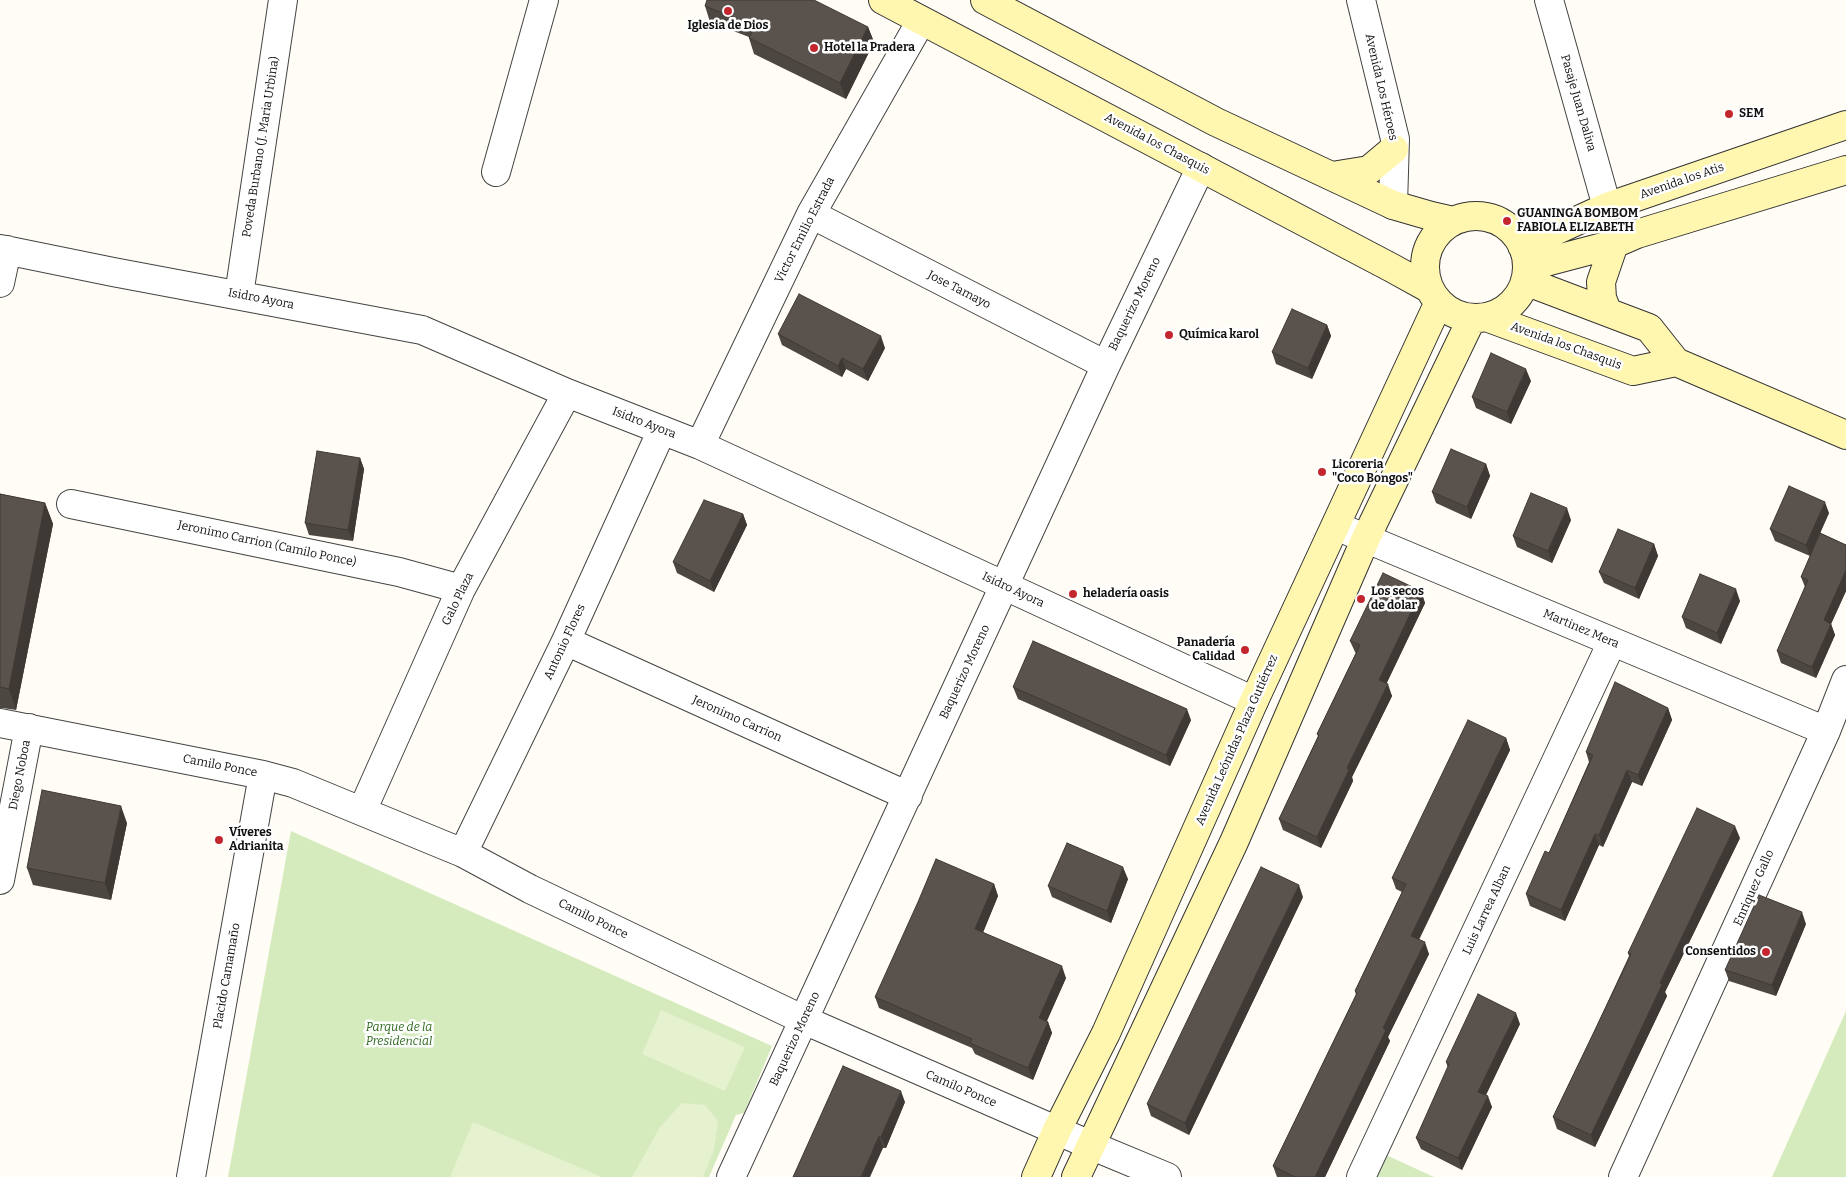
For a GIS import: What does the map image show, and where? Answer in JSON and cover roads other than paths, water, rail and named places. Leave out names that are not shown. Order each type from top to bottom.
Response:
[{"type":"main road","name":"Avenida los Chasquis","points":[[883,0],[1201,167],[1434,296]]},
{"type":"main road","points":[[985,0],[1216,122],[1393,205],[1453,221]]},
{"type":"main road","name":"Avenida los Atis","points":[[1525,265],[1607,207],[1846,126]]},
{"type":"main road","points":[[1332,176],[1369,170],[1394,149]]},
{"type":"main road","points":[[1525,265],[1614,244],[1637,234],[1846,170]]},
{"type":"main road","points":[[1473,216],[1493,219],[1510,229],[1525,265],[1519,295],[1499,313],[1479,318],[1454,314],[1434,296],[1424,270],[1428,250],[1437,233],[1453,221],[1473,216]]},
{"type":"main road","points":[[1607,311],[1602,298],[1601,282],[1614,244]]},
{"type":"main road","points":[[1525,265],[1607,311],[1649,328],[1676,362],[1846,435]]},
{"type":"main road","name":"Avenida Leónidas Plaza Gutiérrez","points":[[1036,1177],[1057,1130],[1106,1033],[1254,701],[1336,526],[1434,296]]},
{"type":"main road","name":"Avenida los Chasquis","points":[[1479,318],[1633,371],[1676,362]]},
{"type":"main road","points":[[1076,1177],[1234,842],[1366,538],[1479,318]]},
{"type":"street","name":"Poveda Burbano (J. Maria Urbina)","points":[[239,294],[283,0]]},
{"type":"street","points":[[496,172],[544,0]]},
{"type":"street","name":"Avenida Los Héroes","points":[[1361,0],[1395,139],[1393,205]]},
{"type":"street","name":"Pasaje Juan Daliva","points":[[1549,0],[1607,207]]},
{"type":"street","name":"Victor Emilio Estrada","points":[[700,445],[811,214],[921,21]]},
{"type":"street","name":"Baquerizo Moreno","points":[[731,1177],[1106,365],[1201,167]]},
{"type":"street","name":"Jose Tamayo","points":[[811,214],[1106,365]]},
{"type":"street","name":"Isidro Ayora","points":[[4,250],[422,330],[567,393],[700,445],[1254,701]]},
{"type":"street","points":[[0,283],[4,250]]},
{"type":"street","name":"Galo Plaza","points":[[362,811],[461,589],[567,393]]},
{"type":"street","name":"Antonio Flores","points":[[463,853],[566,641],[662,430]]},
{"type":"street","name":"Jeronimo Carrion (Camilo Ponce)","points":[[71,504],[399,572],[461,589]]},
{"type":"street","name":"Martinez Mera","points":[[1336,526],[1826,732]]},
{"type":"street","name":"Jeronimo Carrion","points":[[566,641],[908,796]]},
{"type":"street","name":"Luis Larrea Alban","points":[[1361,1177],[1612,642]]},
{"type":"street","name":"Enriquez Gallo","points":[[1623,1177],[1826,732],[1846,680]]},
{"type":"street","name":"Camilo Ponce","points":[[0,723],[263,775],[294,783],[463,853],[530,889],[804,1020],[1167,1177]]},
{"type":"street","name":"Diego Noboa","points":[[0,880],[29,728]]},
{"type":"street","name":"Placido Camamaño","points":[[190,1177],[263,775]]},
{"type":"place","name":"Iglesia de Dios","points":[[728,11]]},
{"type":"place","name":"Hotel la Pradera","points":[[814,48]]},
{"type":"place","name":"SEM","points":[[1729,114]]},
{"type":"place","name":"GUANINGA BOMBOM FABIOLA ELIZABETH","points":[[1507,221]]},
{"type":"place","name":"Química karol","points":[[1169,335]]},
{"type":"place","name":"Licoreria \"Coco Bongos\"","points":[[1322,472]]},
{"type":"place","name":"heladería oasis","points":[[1073,594]]},
{"type":"place","name":"Los secos de dolar","points":[[1361,599]]},
{"type":"place","name":"Panadería Calidad","points":[[1245,650]]},
{"type":"place","name":"Víveres Adrianita","points":[[219,840]]},
{"type":"place","name":"Consentidos","points":[[1766,952]]},
{"type":"park label","name":"Parque de la Presidencial","points":[[399,1035]]}]
